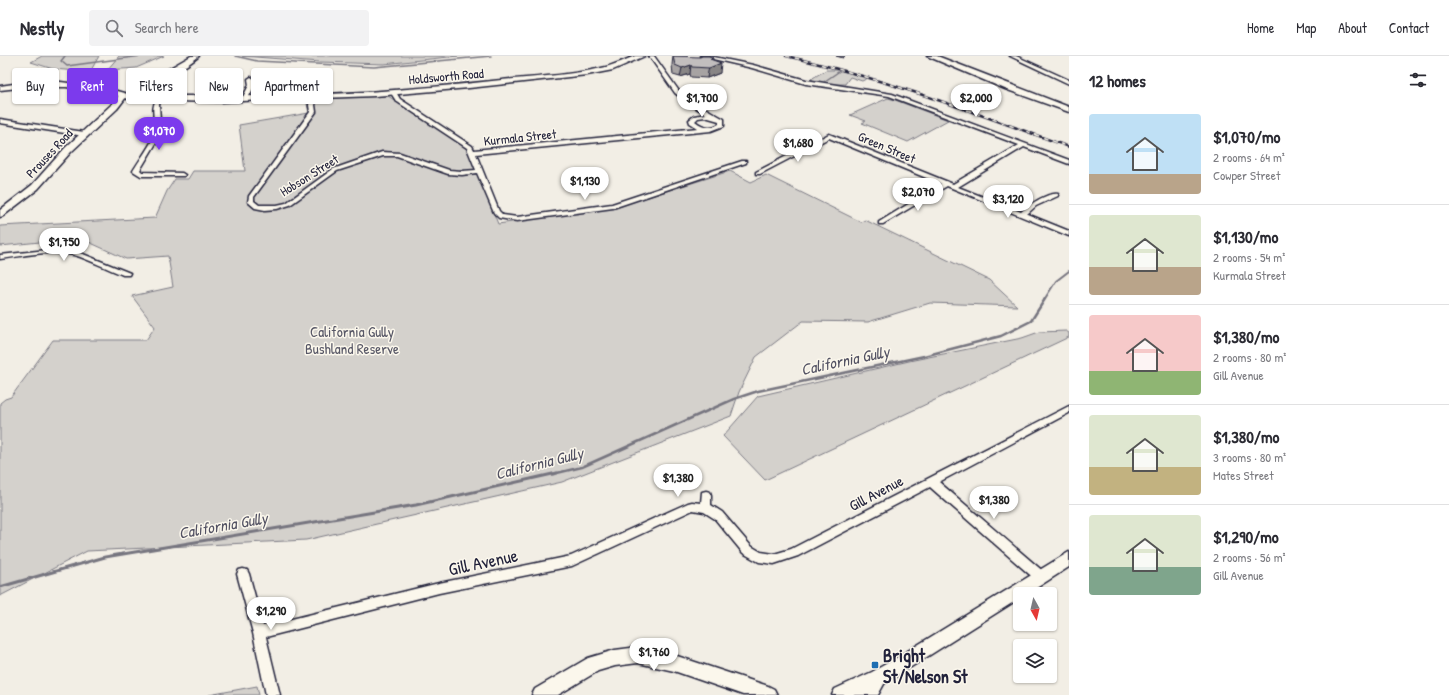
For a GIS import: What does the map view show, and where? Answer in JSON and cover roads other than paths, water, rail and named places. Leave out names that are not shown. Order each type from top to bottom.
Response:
[{"type":"main road","name":"Holdsworth Road","points":[[333,95],[394,93],[587,73],[610,68],[641,56]]},
{"type":"main road","points":[[931,56],[1008,88],[1069,110]]},
{"type":"main road","name":"Holdsworth Road","points":[[0,88],[31,84],[53,83],[67,85]]},
{"type":"main road","name":"Holdsworth Road","points":[[118,94],[126,95]]},
{"type":"main road","name":"Holdsworth Road","points":[[187,99],[251,100]]},
{"type":"street","name":"Prouses Road","points":[[176,68],[196,56]]},
{"type":"street","points":[[651,56],[674,89],[694,104],[722,120],[721,126],[708,129],[696,126],[692,119]]},
{"type":"street","points":[[702,56],[753,67],[806,82],[878,93],[904,100],[1069,162]]},
{"type":"street","points":[[1012,56],[1069,82]]},
{"type":"street","points":[[245,100],[251,87]]},
{"type":"street","name":"Kurmala Street","points":[[394,93],[398,100],[464,142],[473,152],[708,129]]},
{"type":"street","name":"Prouses Road","points":[[0,214],[35,187],[68,150],[114,107],[123,96]]},
{"type":"street","name":"Prouses Road","points":[[114,107],[126,100]]},
{"type":"street","points":[[157,104],[158,135],[136,171],[141,174],[182,175]]},
{"type":"street","name":"Hobson Street","points":[[312,104],[313,112],[252,194],[251,202],[254,206],[270,208],[288,204],[335,170],[382,154],[398,154],[448,172],[462,173],[480,171]]},
{"type":"street","points":[[692,119],[697,109],[694,104]]},
{"type":"street","points":[[692,119],[702,115],[718,118]]},
{"type":"street","name":"Kurmala Street","points":[[669,133],[680,130],[692,119]]},
{"type":"street","points":[[0,121],[84,134]]},
{"type":"street","name":"Green Street","points":[[758,173],[829,136],[1069,234]]},
{"type":"street","points":[[953,187],[1024,145]]},
{"type":"street","points":[[473,152],[496,212],[501,217],[517,219],[614,206],[744,162]]},
{"type":"street","points":[[881,223],[946,184]]},
{"type":"street","points":[[1022,215],[1034,205],[1056,194]]},
{"type":"street","points":[[0,257],[43,252],[67,252],[126,273]]},
{"type":"street","name":"Gill Avenue","points":[[259,633],[439,588],[572,561],[682,509],[697,505],[706,507],[719,517],[751,552],[757,556],[772,560],[794,553],[1069,409]]},
{"type":"street","points":[[931,481],[1041,577]]},
{"type":"street","points":[[706,495],[706,507]]},
{"type":"street","points":[[840,695],[878,678],[1069,559]]},
{"type":"street","points":[[243,574],[259,633],[273,695]]},
{"type":"street","points":[[541,695],[572,675],[594,664],[615,658],[638,655],[674,663],[768,695]]},
{"type":"street","points":[[868,695],[878,678]]},
{"type":"street","points":[[840,695],[848,695]]},
{"type":"waterway","points":[[65,56],[61,61],[67,66],[141,56]]},
{"type":"waterway","points":[[235,56],[257,61],[374,67],[491,56]]},
{"type":"waterway","points":[[825,81],[841,70]]},
{"type":"waterway","name":"California Gully","points":[[1044,300],[1056,281],[1069,271]]},
{"type":"waterway","name":"California Gully","points":[[553,474],[582,467],[734,399],[758,391],[924,356],[1001,336],[1031,321],[1045,299]]},
{"type":"waterway","name":"California Gully","points":[[0,587],[105,557],[416,505],[557,473]]},
{"type":"railway","points":[[786,56],[894,85],[1069,147]]},
{"type":"place","name":"Bright St/Nelson St","points":[[875,665]]},
{"type":"park label","name":"California Gully Bushland Reserve","points":[[352,340]]}]
